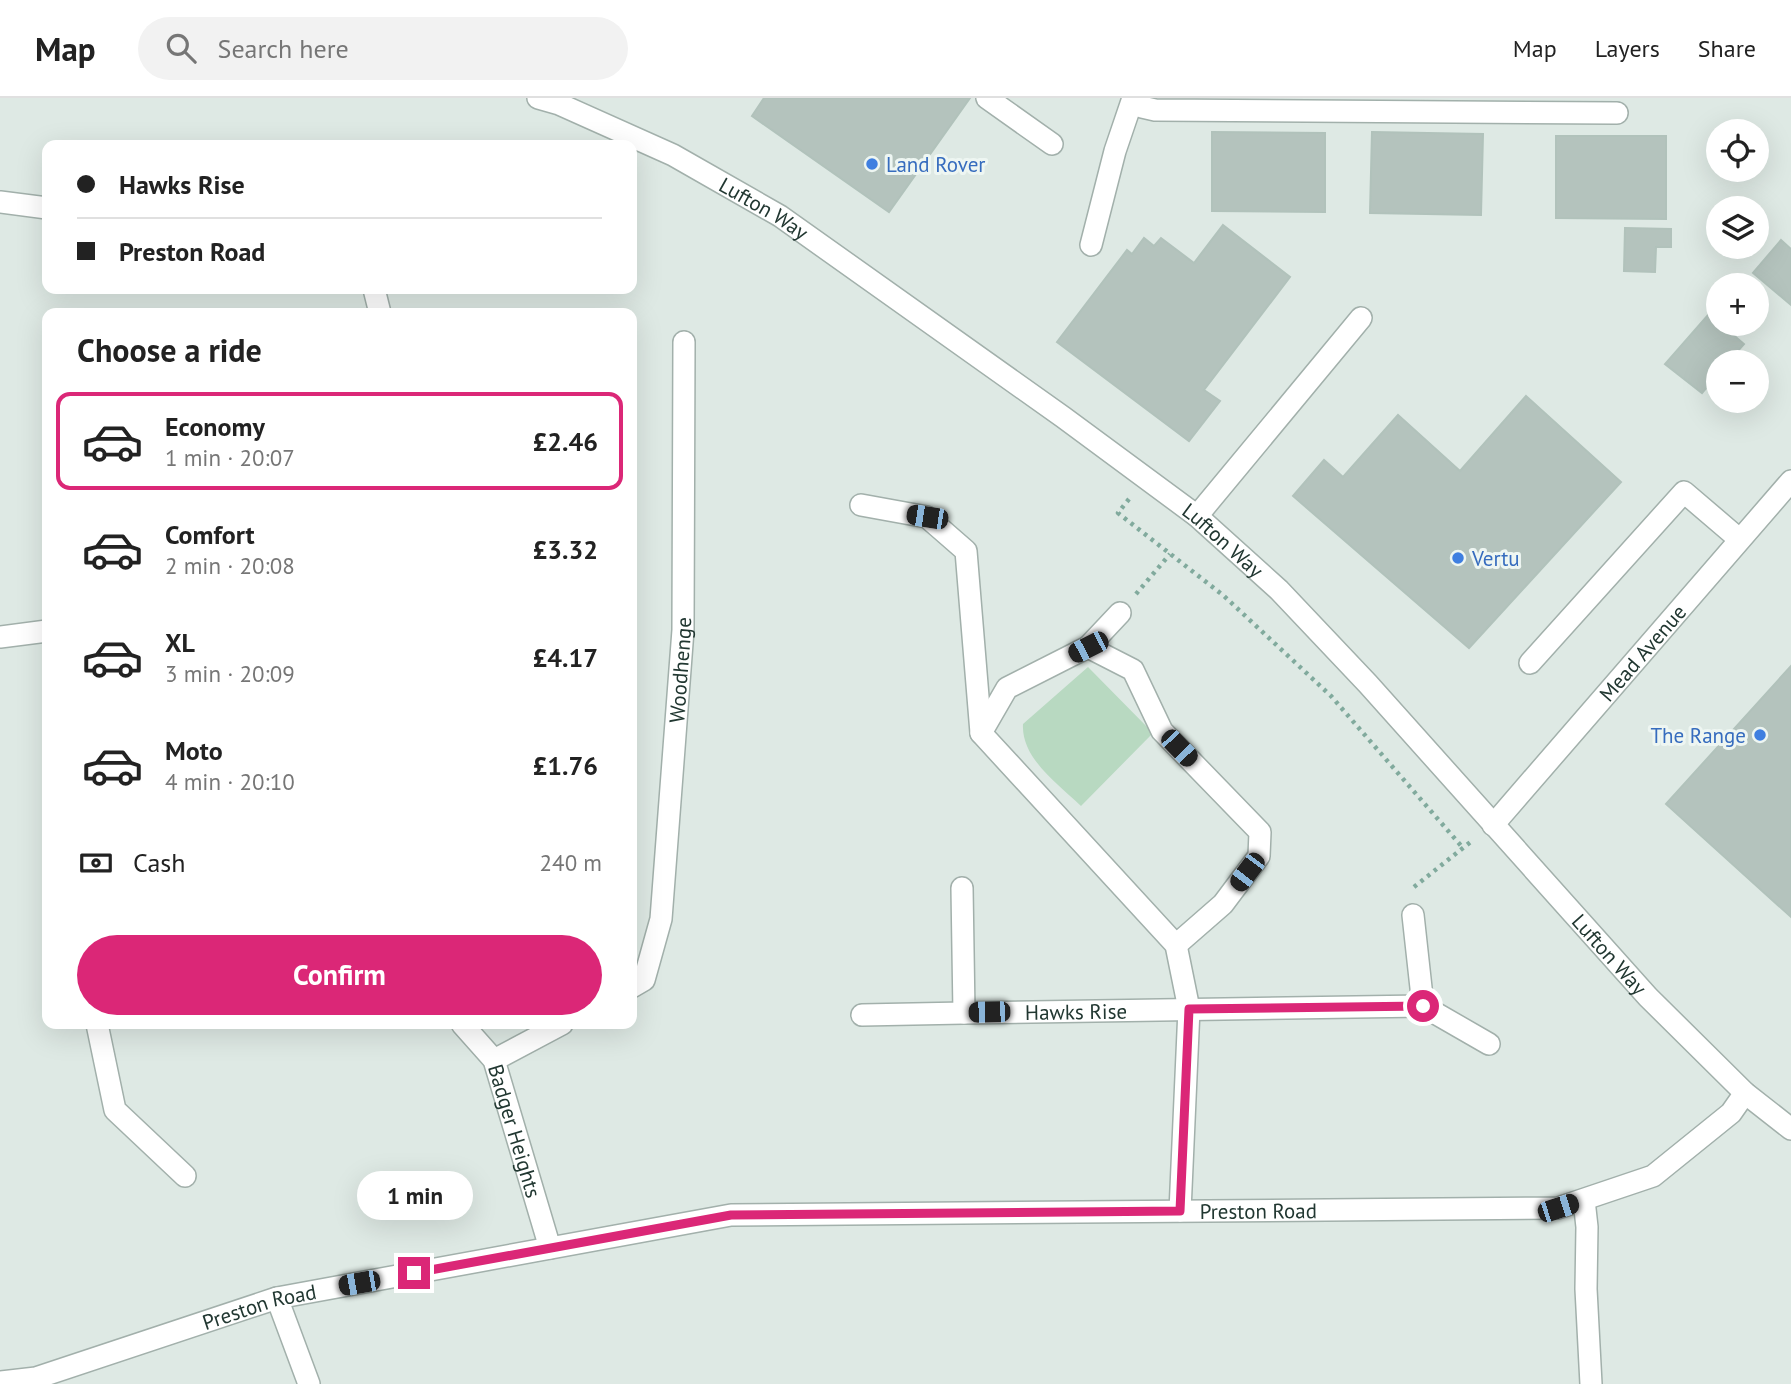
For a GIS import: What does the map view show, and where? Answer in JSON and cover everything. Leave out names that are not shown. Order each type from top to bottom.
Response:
[{"type":"street","name":"Lufton Way","points":[[538,98],[560,101],[673,155],[780,216],[1198,516],[1279,590],[1367,684],[1648,997],[1745,1093],[1791,1129]]},
{"type":"street","points":[[986,98],[1052,144]]},
{"type":"street","points":[[1091,245],[1115,150],[1133,98],[1142,107],[1155,110],[1617,113]]},
{"type":"street","points":[[0,202],[42,207]]},
{"type":"street","points":[[1198,516],[1361,318]]},
{"type":"street","name":"Woodhenge","points":[[637,984],[644,980],[661,919],[683,630],[684,342]]},
{"type":"street","name":"Mead Avenue","points":[[1493,825],[1791,481]]},
{"type":"street","points":[[1530,663],[1684,492],[1739,539]]},
{"type":"street","points":[[861,505],[927,517],[966,551],[981,733],[1176,945],[1189,1009],[1180,1211]]},
{"type":"street","points":[[981,733],[1007,688],[1088,647],[1120,613]]},
{"type":"street","points":[[0,637],[42,632]]},
{"type":"street","points":[[1088,647],[1133,670],[1162,731],[1260,832],[1259,856],[1223,904],[1176,945]]},
{"type":"street","points":[[962,888],[964,1013]]},
{"type":"street","points":[[1413,915],[1423,1006],[1489,1044]]},
{"type":"street","name":"Hawks Rise","points":[[862,1014],[1423,1006]]},
{"type":"street","points":[[98,1029],[115,1110],[185,1176]]},
{"type":"street","name":"Badger Heights","points":[[467,1029],[494,1060],[550,1248]]},
{"type":"street","points":[[494,1060],[553,1029]]},
{"type":"street","name":"Preston Road","points":[[0,1382],[36,1378],[277,1298],[731,1215],[1558,1208],[1653,1176],[1731,1113],[1745,1093]]},
{"type":"street","points":[[1584,1200],[1591,1384]]},
{"type":"street","points":[[277,1298],[309,1384]]},
{"type":"path","points":[[1146,478],[1118,513],[1224,596],[1331,696],[1463,848]]},
{"type":"path","points":[[1120,613],[1170,554]]},
{"type":"path","points":[[1413,915],[1414,887],[1493,825]]},
{"type":"green space","points":[[1088,667],[1153,733],[1081,806],[1034,759],[1024,736],[1023,724]]},
{"type":"building","name":"Land Rover","points":[[764,98],[970,98],[889,212],[752,116]]},
{"type":"building","points":[[1212,132],[1325,133],[1325,212],[1212,211]]},
{"type":"building","points":[[1372,132],[1483,134],[1481,215],[1370,213]]},
{"type":"building","points":[[1556,136],[1666,136],[1666,219],[1556,218]]},
{"type":"building","points":[[1223,225],[1290,277],[1204,390],[1220,401],[1189,441],[1057,342],[1127,250],[1132,254],[1144,238],[1154,246],[1161,238],[1194,263]]},
{"type":"building","points":[[1625,228],[1671,229],[1671,247],[1656,247],[1655,272],[1624,271]]},
{"type":"building","points":[[1781,240],[1791,249],[1791,305],[1769,286],[1769,273],[1753,273],[1765,259],[1769,259],[1769,254]]},
{"type":"building","points":[[1706,317],[1706,336],[1735,336],[1744,344],[1739,350],[1706,350],[1706,388],[1702,393],[1665,364]]},
{"type":"building","name":"Vertu","points":[[1526,396],[1621,482],[1469,648],[1293,496],[1324,460],[1343,477],[1398,415],[1460,471]]},
{"type":"building","name":"The Range","points":[[1791,666],[1791,917],[1666,804]]},
{"type":"place","name":"Land Rover","points":[[872,164]]},
{"type":"place","name":"Vertu","points":[[1458,558]]},
{"type":"place","name":"The Range","points":[[1760,735]]},
{"type":"route","points":[[414,1273],[731,1215],[1180,1211],[1189,1009],[1423,1006]]}]
